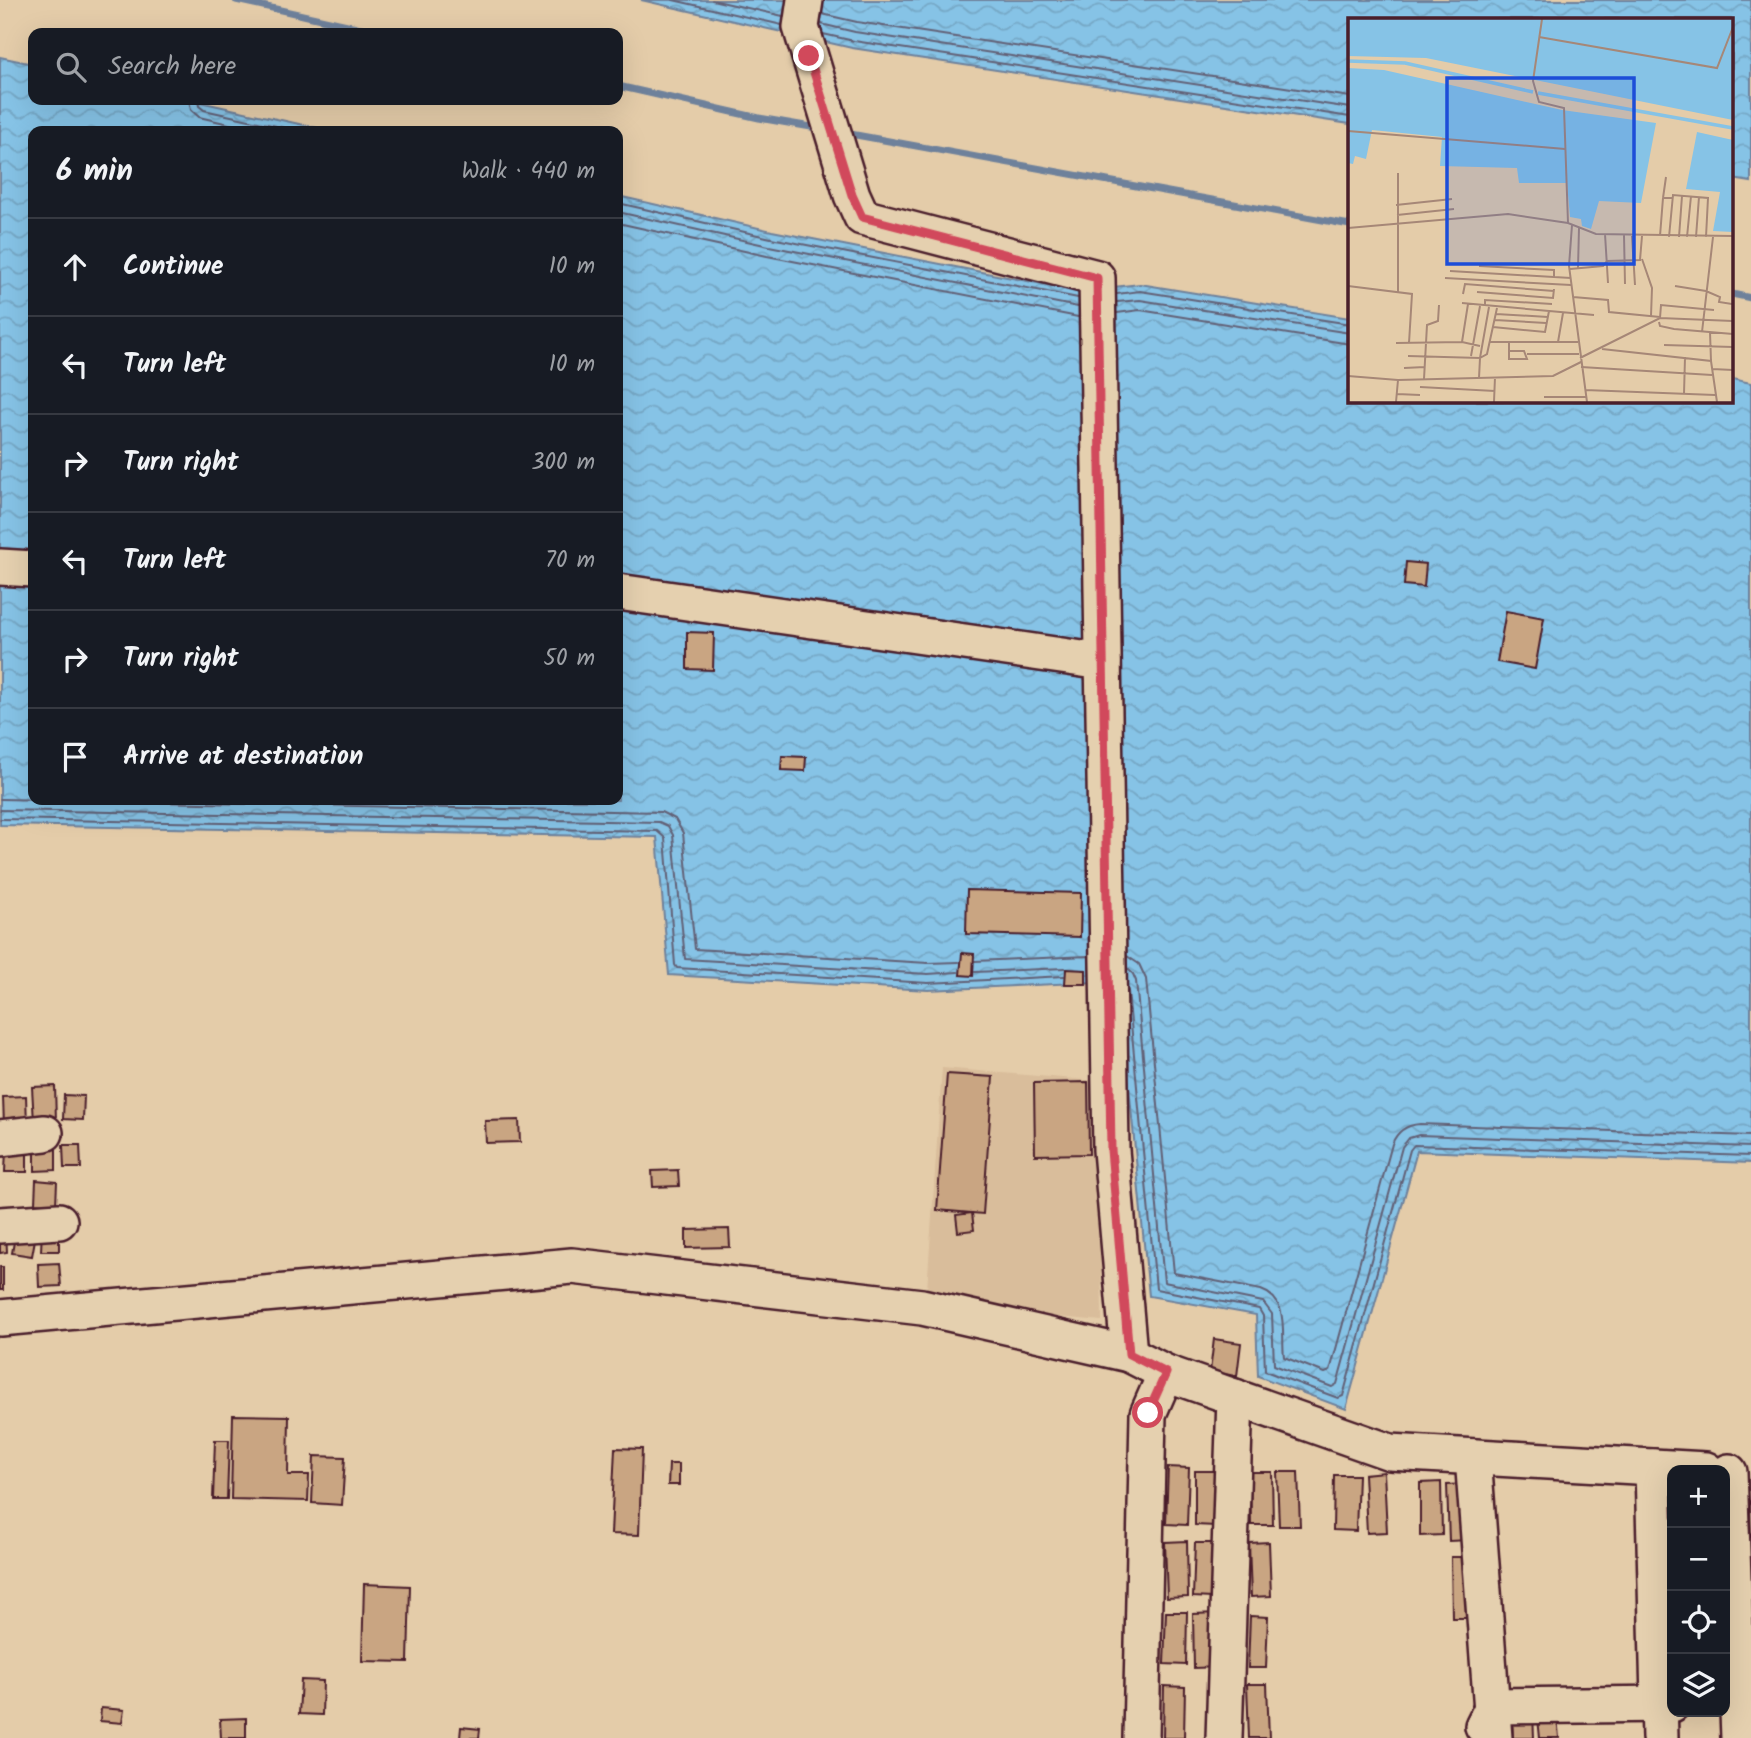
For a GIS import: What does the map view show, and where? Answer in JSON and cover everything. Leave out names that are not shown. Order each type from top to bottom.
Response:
[{"type":"street","points":[[805,0],[801,27],[852,195],[862,217],[1097,278],[1111,1150],[1129,1354]]},
{"type":"street","points":[[0,567],[28,569]]},
{"type":"street","points":[[623,593],[1103,662]]},
{"type":"street","points":[[0,1138],[45,1133]]},
{"type":"street","points":[[0,1225],[59,1222]]},
{"type":"street","points":[[0,1318],[572,1266],[922,1307],[1129,1354],[1166,1373],[1390,1452],[1667,1468]]},
{"type":"street","points":[[1141,1738],[1148,1413],[1166,1373]]},
{"type":"street","points":[[1224,1738],[1235,1397]]},
{"type":"street","points":[[1473,1457],[1494,1722]]},
{"type":"street","points":[[1477,1738],[1494,1722],[1664,1715],[1653,1467]]},
{"type":"street","points":[[1730,1523],[1739,1738]]},
{"type":"shaded area","points":[[942,1068],[1099,1081],[1102,1321],[926,1305]]},
{"type":"water","points":[[641,0],[1751,0],[1751,182],[1734,179],[1734,18],[1348,18],[1348,124],[852,48]]},
{"type":"water","points":[[0,57],[28,63],[28,105],[214,105],[308,126],[28,126],[28,805],[623,805],[623,197],[772,231],[1078,291],[1140,284],[1348,318],[1348,402],[1734,402],[1734,379],[1751,383],[1751,1163],[1417,1151],[1346,1409],[1258,1376],[1256,1315],[1149,1296],[1119,981],[928,990],[669,975],[657,837],[0,825]]},
{"type":"building","points":[[1406,562],[1426,564],[1424,587],[1404,585]]},
{"type":"building","points":[[1506,611],[1544,618],[1535,669],[1497,662]]},
{"type":"building","points":[[687,632],[714,633],[713,670],[687,669]]},
{"type":"building","points":[[782,756],[806,757],[805,771],[781,770]]},
{"type":"building","points":[[967,890],[1081,893],[1080,937],[966,934]]},
{"type":"building","points":[[962,953],[974,954],[973,976],[960,975]]},
{"type":"building","points":[[1066,969],[1086,970],[1086,984],[1065,984]]},
{"type":"building","points":[[947,1074],[993,1077],[983,1214],[937,1210]]},
{"type":"building","points":[[1088,1082],[1089,1154],[1035,1155],[1034,1083]]},
{"type":"building","points":[[55,1086],[56,1121],[34,1122],[32,1087]]},
{"type":"building","points":[[64,1095],[84,1096],[83,1120],[63,1119]]},
{"type":"building","points":[[26,1096],[27,1124],[4,1125],[3,1097]]},
{"type":"building","points":[[519,1120],[520,1142],[486,1143],[485,1121]]},
{"type":"building","points":[[63,1145],[80,1145],[81,1168],[64,1168]]},
{"type":"building","points":[[35,1147],[56,1147],[56,1170],[35,1171]]},
{"type":"building","points":[[6,1149],[27,1149],[27,1172],[5,1172]]},
{"type":"building","points":[[678,1170],[679,1186],[653,1187],[652,1171]]},
{"type":"building","points":[[36,1180],[57,1182],[56,1205],[35,1203]]},
{"type":"building","points":[[972,1213],[974,1230],[958,1232],[956,1215]]},
{"type":"building","points":[[729,1229],[730,1247],[686,1248],[686,1230]]},
{"type":"building","points":[[42,1230],[59,1230],[59,1251],[41,1251]]},
{"type":"building","points":[[6,1231],[7,1252],[0,1253],[0,1232]]},
{"type":"building","points":[[16,1231],[36,1234],[32,1256],[12,1253]]},
{"type":"building","points":[[59,1263],[61,1286],[39,1287],[38,1264]]},
{"type":"building","points":[[0,1267],[3,1267],[3,1290],[0,1290]]},
{"type":"building","points":[[1214,1339],[1241,1343],[1237,1376],[1210,1372]]},
{"type":"building","points":[[233,1415],[289,1416],[288,1475],[309,1475],[308,1501],[231,1499]]},
{"type":"building","points":[[215,1440],[229,1440],[227,1499],[213,1499]]},
{"type":"building","points":[[615,1448],[642,1449],[639,1535],[611,1534]]},
{"type":"building","points":[[314,1456],[345,1457],[342,1505],[312,1503]]},
{"type":"building","points":[[669,1464],[679,1464],[679,1485],[668,1485]]},
{"type":"building","points":[[1168,1467],[1189,1468],[1187,1525],[1166,1524]]},
{"type":"building","points":[[1195,1471],[1217,1471],[1216,1526],[1195,1525]]},
{"type":"building","points":[[1250,1472],[1272,1472],[1273,1525],[1251,1525]]},
{"type":"building","points":[[1277,1472],[1298,1472],[1300,1526],[1279,1526]]},
{"type":"building","points":[[1384,1472],[1387,1532],[1367,1533],[1364,1474]]},
{"type":"building","points":[[1334,1475],[1358,1475],[1356,1531],[1333,1530]]},
{"type":"building","points":[[1441,1482],[1442,1535],[1420,1536],[1420,1483]]},
{"type":"building","points":[[1467,1484],[1469,1540],[1449,1541],[1447,1485]]},
{"type":"building","points":[[1750,1501],[1751,1537],[1744,1537],[1733,1502]]},
{"type":"building","points":[[1187,1541],[1188,1597],[1167,1598],[1165,1542]]},
{"type":"building","points":[[1269,1542],[1271,1596],[1251,1597],[1249,1543]]},
{"type":"building","points":[[1195,1543],[1219,1543],[1212,1598],[1193,1597]]},
{"type":"building","points":[[1451,1557],[1475,1557],[1476,1618],[1452,1618]]},
{"type":"building","points":[[364,1584],[410,1586],[408,1662],[362,1661]]},
{"type":"building","points":[[1166,1612],[1187,1612],[1186,1665],[1164,1664]]},
{"type":"building","points":[[1218,1613],[1219,1667],[1194,1668],[1193,1614]]},
{"type":"building","points":[[1250,1616],[1268,1617],[1266,1668],[1248,1668]]},
{"type":"building","points":[[301,1680],[323,1681],[322,1715],[299,1714]]},
{"type":"building","points":[[1247,1684],[1267,1684],[1269,1738],[1249,1738]]},
{"type":"building","points":[[1164,1686],[1185,1687],[1184,1738],[1163,1738]]},
{"type":"building","points":[[101,1708],[124,1710],[122,1723],[100,1721]]},
{"type":"building","points":[[1533,1713],[1534,1738],[1513,1738],[1512,1714]]},
{"type":"building","points":[[1557,1716],[1559,1738],[1540,1738],[1538,1718]]},
{"type":"building","points":[[246,1718],[246,1738],[221,1738],[220,1719]]},
{"type":"building","points":[[461,1727],[480,1729],[479,1738],[460,1738]]},
{"type":"waterway","points":[[236,0],[361,28]]},
{"type":"waterway","points":[[623,87],[759,118],[823,129]]},
{"type":"waterway","points":[[845,133],[1348,225]]},
{"type":"waterway","points":[[1734,294],[1751,298]]},
{"type":"route","points":[[809,56],[852,195],[862,217],[1097,278],[1111,1150],[1129,1354],[1166,1373],[1148,1413]]}]
